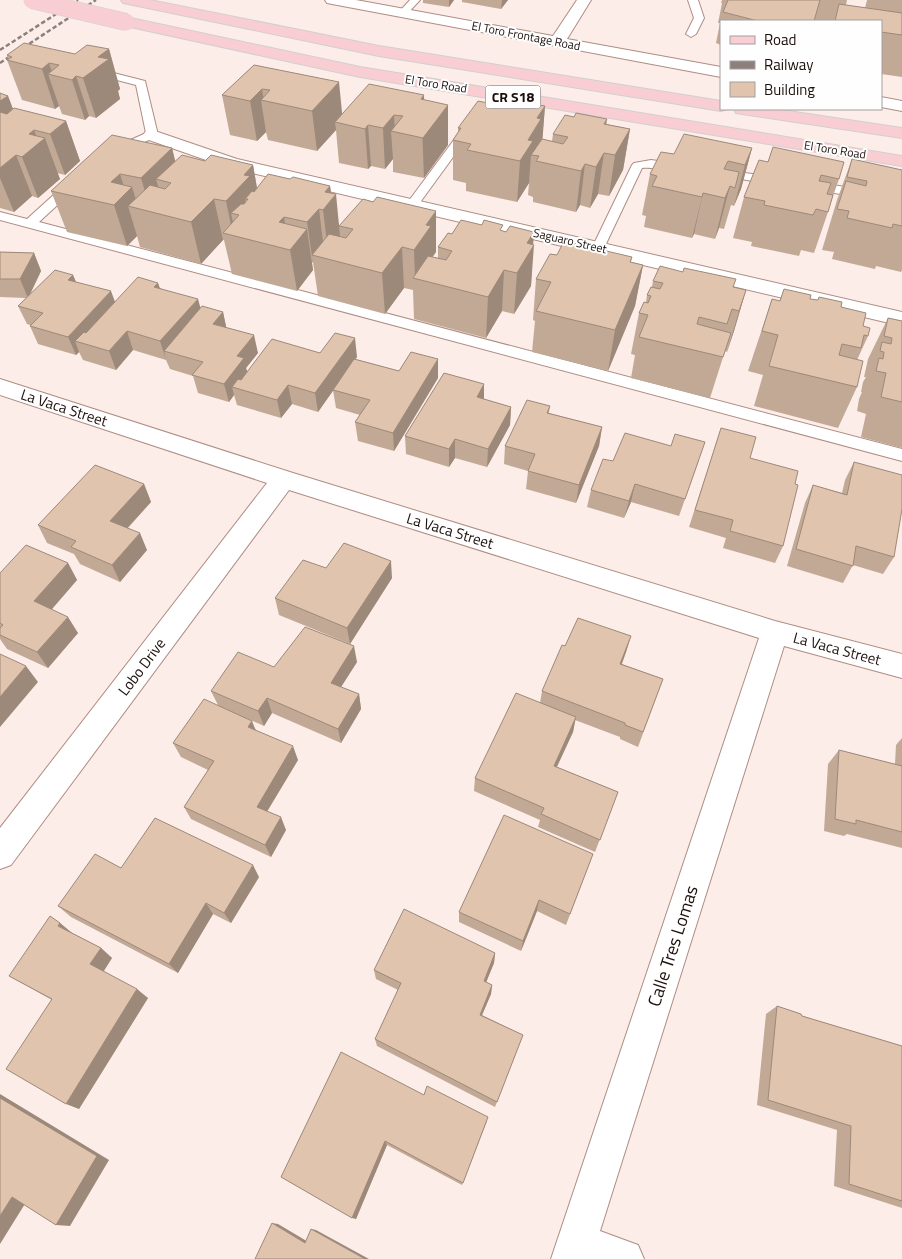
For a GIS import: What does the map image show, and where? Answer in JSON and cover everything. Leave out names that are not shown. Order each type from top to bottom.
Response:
[{"type":"main road","name":"El Toro Road","points":[[32,0],[360,72],[902,161]]},
{"type":"main road","name":"El Toro Road","points":[[128,0],[379,51],[720,106]]},
{"type":"main road","name":"El Toro Road","points":[[749,110],[902,133]]},
{"type":"street","name":"El Toro Frontage Road","points":[[332,0],[720,72]]},
{"type":"street","points":[[557,42],[584,0]]},
{"type":"street","points":[[882,102],[902,106]]},
{"type":"street","name":"Saguaro Street","points":[[152,135],[232,163],[902,319]]},
{"type":"street","name":"La Vaca Street","points":[[0,387],[284,479],[776,632],[902,666]]},
{"type":"street","name":"Lobo Drive","points":[[0,854],[284,479]]},
{"type":"street","name":"Calle Tres Lomas","points":[[573,1251],[776,632]]},
{"type":"street","points":[[573,1251],[624,1259]]},
{"type":"lane","points":[[403,13],[415,0]]},
{"type":"lane","points":[[691,34],[699,18],[693,0]]},
{"type":"lane","points":[[80,67],[141,83],[152,135],[117,150],[106,158]]},
{"type":"lane","points":[[412,205],[466,132]]},
{"type":"lane","points":[[598,248],[638,166],[651,163],[690,168]]},
{"type":"lane","points":[[709,171],[902,199]]},
{"type":"lane","points":[[30,223],[82,176]]},
{"type":"lane","points":[[0,216],[902,455]]},
{"type":"building","points":[[728,0],[820,0],[814,20],[754,20],[723,12]]},
{"type":"building","points":[[839,4],[902,13],[902,35],[882,32],[882,20],[835,20]]},
{"type":"building","points":[[24,43],[75,54],[87,45],[109,49],[98,57],[109,59],[83,78],[76,76],[72,80],[48,74],[59,65],[49,63],[42,69],[7,60],[12,57],[7,55]]},
{"type":"building","points":[[254,65],[339,82],[312,111],[261,100],[270,90],[262,89],[250,101],[222,95]]},
{"type":"building","points":[[369,84],[424,95],[421,99],[448,105],[423,138],[391,131],[403,116],[394,115],[383,128],[368,125],[365,129],[335,122]]},
{"type":"building","points":[[0,93],[8,96],[0,101]]},
{"type":"building","points":[[508,99],[545,106],[537,118],[541,119],[528,140],[533,141],[520,161],[467,150],[471,144],[453,140],[461,128],[458,128],[478,101],[503,106]]},
{"type":"building","points":[[14,108],[66,121],[50,134],[34,130],[29,134],[45,138],[22,157],[16,155],[0,168],[0,112],[7,114]]},
{"type":"building","points":[[576,113],[607,119],[604,124],[630,129],[615,155],[604,153],[596,167],[585,164],[581,171],[536,161],[539,156],[531,155],[542,139],[563,144],[568,137],[553,134],[565,115],[574,117]]},
{"type":"building","points":[[684,134],[752,148],[745,165],[728,161],[724,169],[739,172],[735,188],[730,186],[725,198],[703,193],[702,197],[652,186],[657,176],[650,174],[661,152],[674,154]]},
{"type":"building","points":[[112,135],[172,148],[141,178],[120,174],[111,182],[132,187],[114,205],[51,191]]},
{"type":"building","points":[[773,147],[844,162],[839,179],[821,175],[819,181],[831,183],[827,194],[833,195],[828,212],[816,209],[813,215],[764,205],[765,201],[744,197],[759,160],[768,162]]},
{"type":"building","points":[[182,155],[205,161],[211,155],[253,165],[244,175],[250,176],[226,201],[214,199],[191,222],[128,206],[150,185],[165,189],[171,183],[156,179]]},
{"type":"building","points":[[852,159],[902,170],[902,226],[893,224],[892,228],[847,218],[849,211],[837,209],[846,181],[866,186],[867,181],[847,177]]},
{"type":"building","points":[[268,174],[290,179],[293,177],[330,186],[325,192],[336,194],[323,210],[319,209],[307,222],[284,217],[279,222],[307,229],[290,250],[223,233],[239,215],[231,213],[241,204],[244,204],[248,199],[245,199],[252,191],[254,192]]},
{"type":"building","points":[[377,197],[436,211],[426,225],[431,226],[414,250],[402,247],[382,273],[312,255],[329,234],[346,238],[353,229],[339,226],[363,199],[373,202]]},
{"type":"building","points":[[461,220],[482,225],[484,220],[503,225],[500,230],[506,232],[510,226],[534,232],[527,243],[534,245],[517,273],[504,270],[488,297],[413,278],[428,256],[446,260],[452,251],[438,247],[448,233],[452,234]]},
{"type":"building","points":[[564,241],[632,257],[630,262],[643,265],[615,330],[536,311],[551,282],[536,279],[550,254],[557,255]]},
{"type":"building","points":[[0,252],[34,253],[20,279],[0,279]]},
{"type":"building","points":[[660,266],[683,272],[684,268],[736,279],[733,287],[746,290],[739,311],[732,309],[727,324],[699,317],[697,324],[731,333],[723,357],[639,337],[648,315],[639,313],[644,302],[648,303],[651,296],[647,295],[651,287],[660,289],[663,283],[653,281]]},
{"type":"building","points":[[55,270],[73,275],[68,280],[111,291],[68,337],[30,326],[43,313],[18,306]]},
{"type":"building","points":[[138,277],[158,283],[154,287],[198,299],[160,341],[127,331],[109,351],[75,341],[84,332],[86,333]]},
{"type":"building","points":[[784,289],[811,295],[810,299],[818,300],[819,297],[842,302],[841,307],[866,313],[863,326],[870,328],[868,336],[864,335],[861,348],[842,344],[839,355],[863,361],[857,387],[769,366],[778,335],[762,331],[772,299],[780,301]]},
{"type":"building","points":[[202,306],[223,312],[213,324],[254,335],[237,356],[244,358],[224,384],[192,375],[203,362],[164,351]]},
{"type":"building","points":[[888,318],[902,321],[902,402],[881,397],[886,373],[876,371],[879,358],[883,359],[884,352],[880,351],[882,342],[891,344],[892,338],[884,336]]},
{"type":"building","points":[[335,333],[355,338],[315,393],[288,385],[277,400],[232,387],[238,379],[241,380],[272,339],[320,353]]},
{"type":"building","points":[[411,352],[438,359],[393,433],[355,422],[370,400],[333,390],[354,359],[399,371]]},
{"type":"building","points":[[444,373],[484,384],[477,397],[511,407],[488,449],[455,439],[449,449],[405,436]]},
{"type":"building","points":[[527,400],[550,406],[547,413],[602,427],[579,485],[528,471],[535,454],[505,446]]},
{"type":"building","points":[[721,428],[756,437],[750,458],[798,471],[795,484],[798,485],[783,546],[730,531],[733,520],[695,510]]},
{"type":"building","points":[[625,433],[671,446],[675,434],[705,442],[685,499],[635,484],[629,501],[591,490],[603,459],[613,461]]},
{"type":"building","points":[[854,462],[902,475],[902,509],[894,557],[856,546],[853,566],[796,549],[813,485],[847,495]]},
{"type":"building","points":[[95,465],[144,484],[110,521],[140,533],[112,565],[71,547],[76,541],[38,525]]},
{"type":"building","points":[[344,543],[391,561],[347,628],[275,598],[303,560],[326,568]]},
{"type":"building","points":[[26,545],[68,563],[34,601],[68,617],[37,652],[0,635],[0,628],[3,625],[0,623],[0,573]]},
{"type":"building","points":[[578,618],[631,636],[620,664],[663,679],[643,732],[625,725],[625,723],[542,691],[562,645],[565,646]]},
{"type":"building","points":[[305,627],[354,646],[331,683],[359,694],[338,729],[267,698],[258,711],[211,691],[238,652],[274,667]]},
{"type":"building","points":[[0,654],[26,666],[0,697]]},
{"type":"building","points":[[516,693],[576,717],[554,766],[618,792],[600,840],[541,814],[544,808],[475,778]]},
{"type":"building","points":[[204,699],[252,721],[248,727],[293,746],[257,807],[281,817],[265,845],[184,807],[214,761],[173,743]]},
{"type":"building","points":[[839,750],[902,766],[902,832],[856,820],[856,824],[835,819]]},
{"type":"building","points":[[504,815],[593,854],[570,914],[539,900],[523,941],[459,912]]},
{"type":"building","points":[[155,818],[253,865],[224,913],[206,903],[169,964],[58,906],[95,854],[121,868]]},
{"type":"building","points":[[404,909],[495,953],[484,981],[492,985],[480,1015],[523,1035],[497,1102],[375,1039],[401,983],[374,970]]},
{"type":"building","points":[[50,916],[60,923],[58,926],[101,948],[90,964],[137,989],[66,1104],[6,1069],[52,999],[9,976]]},
{"type":"building","points":[[777,1006],[802,1016],[902,1046],[902,1201],[849,1184],[851,1126],[768,1100]]},
{"type":"building","points":[[341,1052],[424,1095],[427,1086],[488,1117],[463,1183],[385,1141],[352,1218],[281,1177]]},
{"type":"building","points":[[0,1098],[97,1156],[56,1225],[12,1197],[0,1216]]},
{"type":"building","points":[[272,1223],[305,1243],[311,1229],[365,1259],[255,1259]]},
{"type":"railway","points":[[0,50],[78,0]]},
{"type":"railway","points":[[0,63],[96,0]]}]
